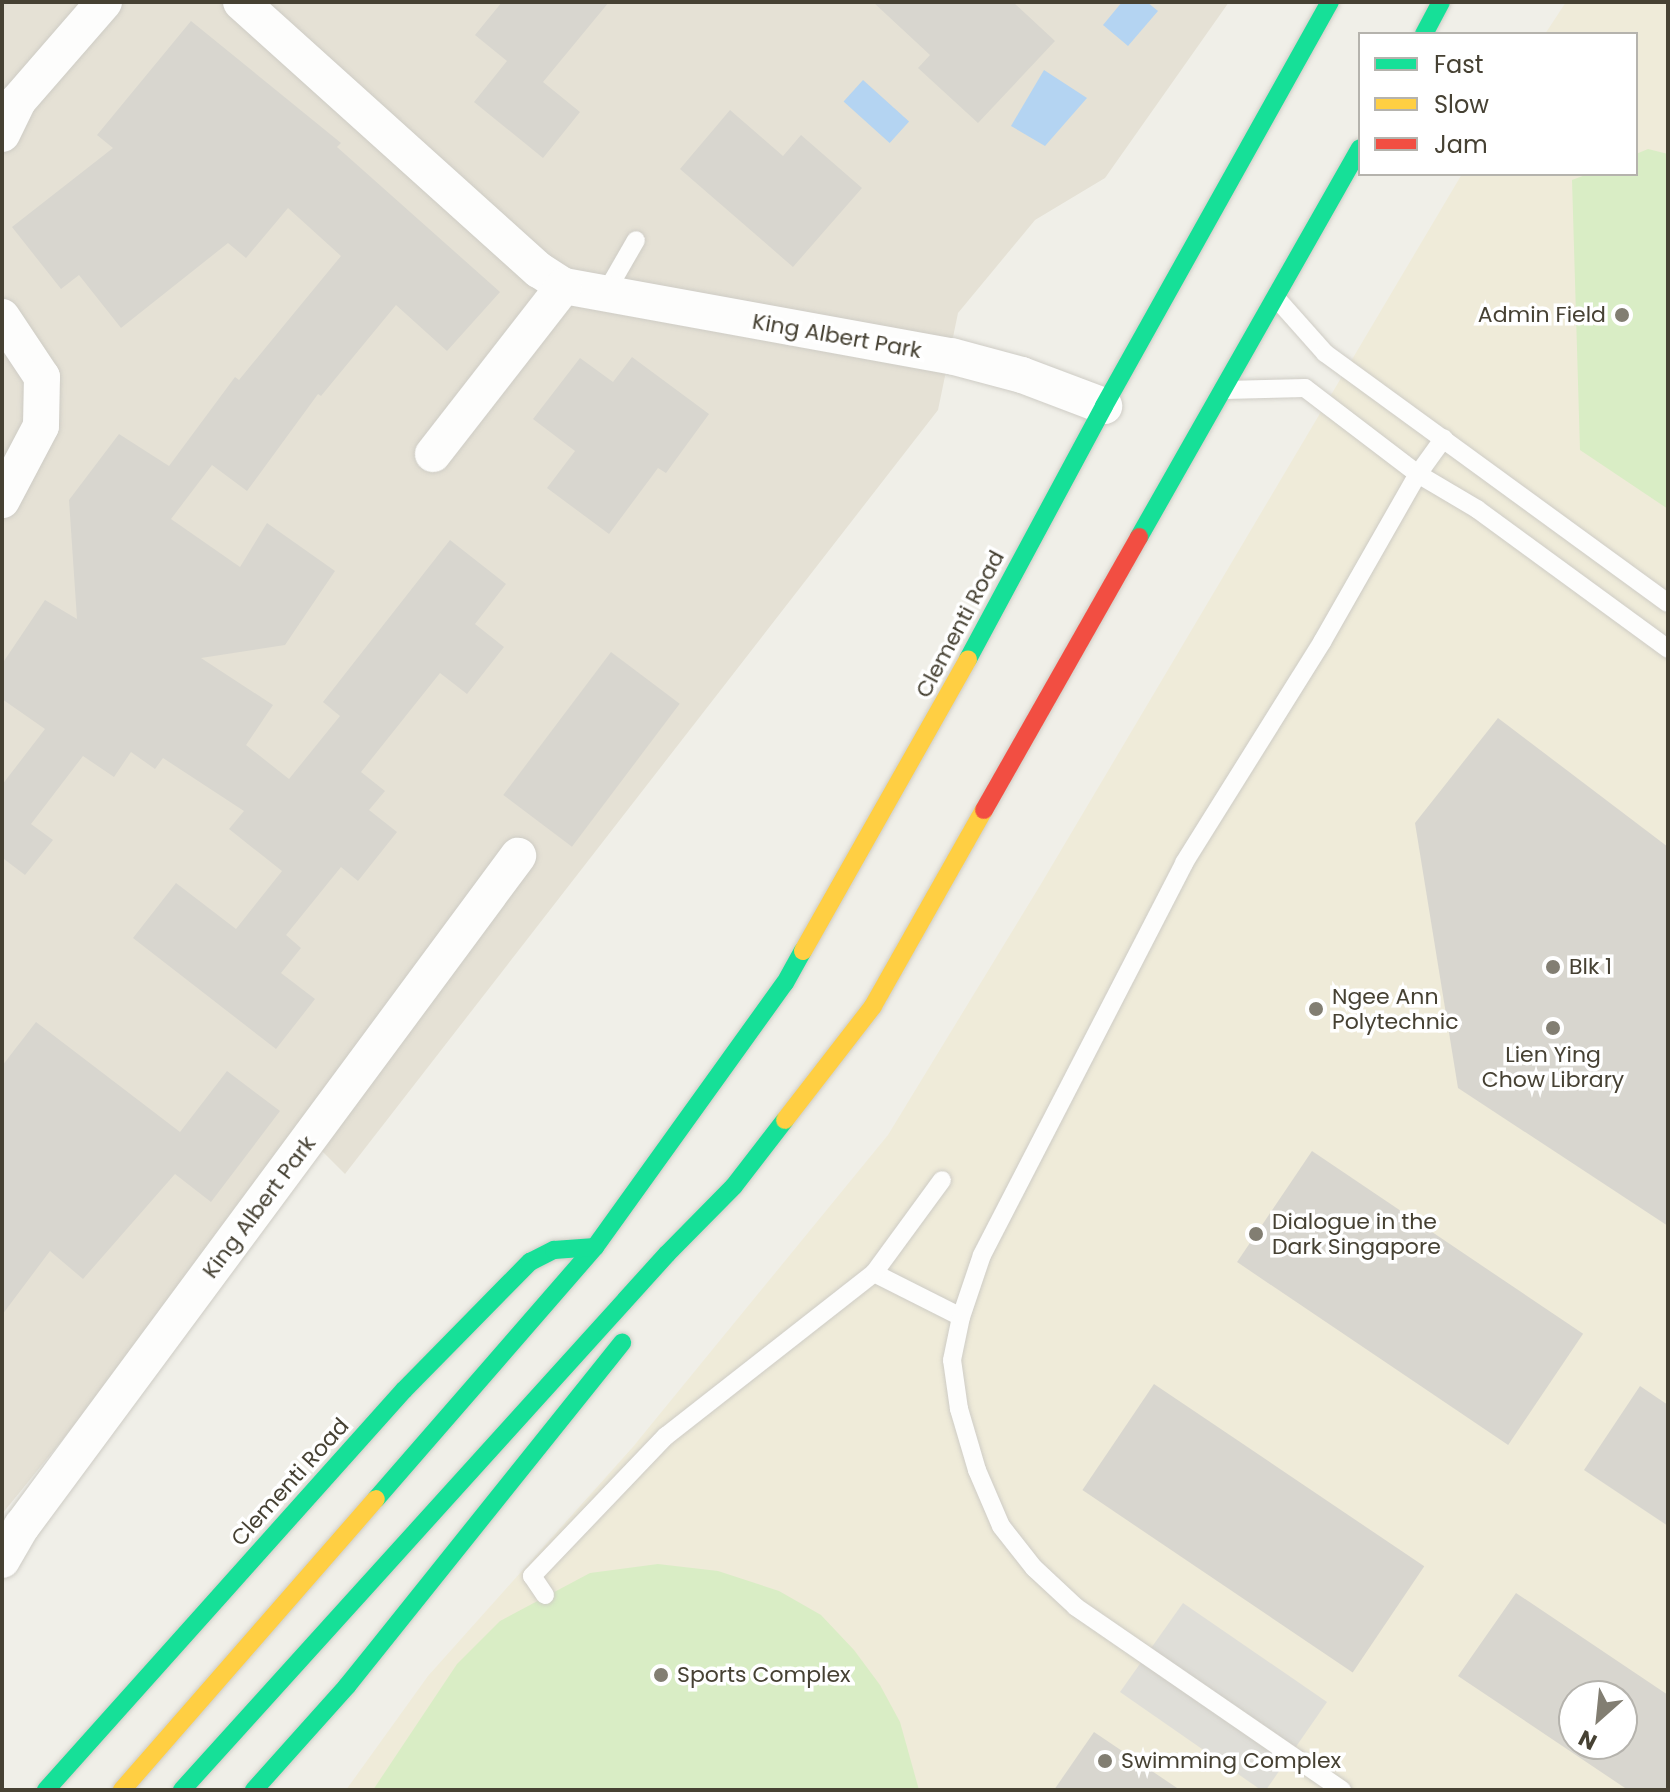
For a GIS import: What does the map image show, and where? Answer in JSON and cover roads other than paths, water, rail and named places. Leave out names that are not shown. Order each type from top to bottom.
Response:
[{"type":"main road","name":"Clementi Road","points":[[122,1790],[595,1247],[785,983],[929,732],[1104,406],[1330,2]]},
{"type":"main road","points":[[1425,32],[1441,2]]},
{"type":"main road","points":[[182,1790],[667,1254],[734,1186],[873,1006],[1358,152]]},
{"type":"main road","name":"Clementi Road","points":[[46,1790],[404,1390],[530,1262],[554,1250],[595,1247]]},
{"type":"main road","points":[[656,1296],[667,1254]]},
{"type":"main road","points":[[254,1790],[347,1686],[631,1332]]},
{"type":"street","points":[[2,134],[18,101],[104,2]]},
{"type":"street","name":"King Albert Park","points":[[241,2],[539,270],[564,286],[951,356],[1022,375],[1104,406]]},
{"type":"street","points":[[433,454],[564,286]]},
{"type":"street","points":[[2,317],[42,377],[41,426],[2,500]]},
{"type":"street","name":"King Albert Park","points":[[2,1560],[31,1513],[518,856]]},
{"type":"lane","points":[[605,294],[636,240]]},
{"type":"lane","points":[[1277,299],[1325,353],[1668,603]]},
{"type":"lane","points":[[1225,390],[1305,388],[1418,474],[1477,509],[1668,649]]},
{"type":"lane","points":[[1342,1790],[1076,1607],[1034,1568],[1001,1526],[968,1440],[959,1409],[952,1360],[961,1317],[982,1255],[1184,863],[1322,642],[1418,474],[1444,438]]},
{"type":"lane","points":[[545,1595],[532,1576],[666,1436],[874,1273],[942,1180]]},
{"type":"lane","points":[[874,1273],[961,1317]]},
{"type":"water","points":[[1122,2],[1147,2],[1158,11],[1128,46],[1103,25]]},
{"type":"water","points":[[1044,70],[1087,98],[1045,146],[1011,126]]},
{"type":"water","points":[[863,80],[909,121],[890,143],[844,102]]},
{"type":"place","name":"Admin Field","points":[[1622,315]]},
{"type":"place","name":"Blk 1","points":[[1553,967]]},
{"type":"place","name":"Ngee Ann Polytechnic","points":[[1316,1009]]},
{"type":"place","name":"Lien Ying Chow Library","points":[[1553,1028]]},
{"type":"place","name":"Dialogue in the Dark Singapore","points":[[1256,1234]]},
{"type":"place","name":"Sports Complex","points":[[661,1675]]},
{"type":"place","name":"Swimming Complex","points":[[1105,1761]]}]
